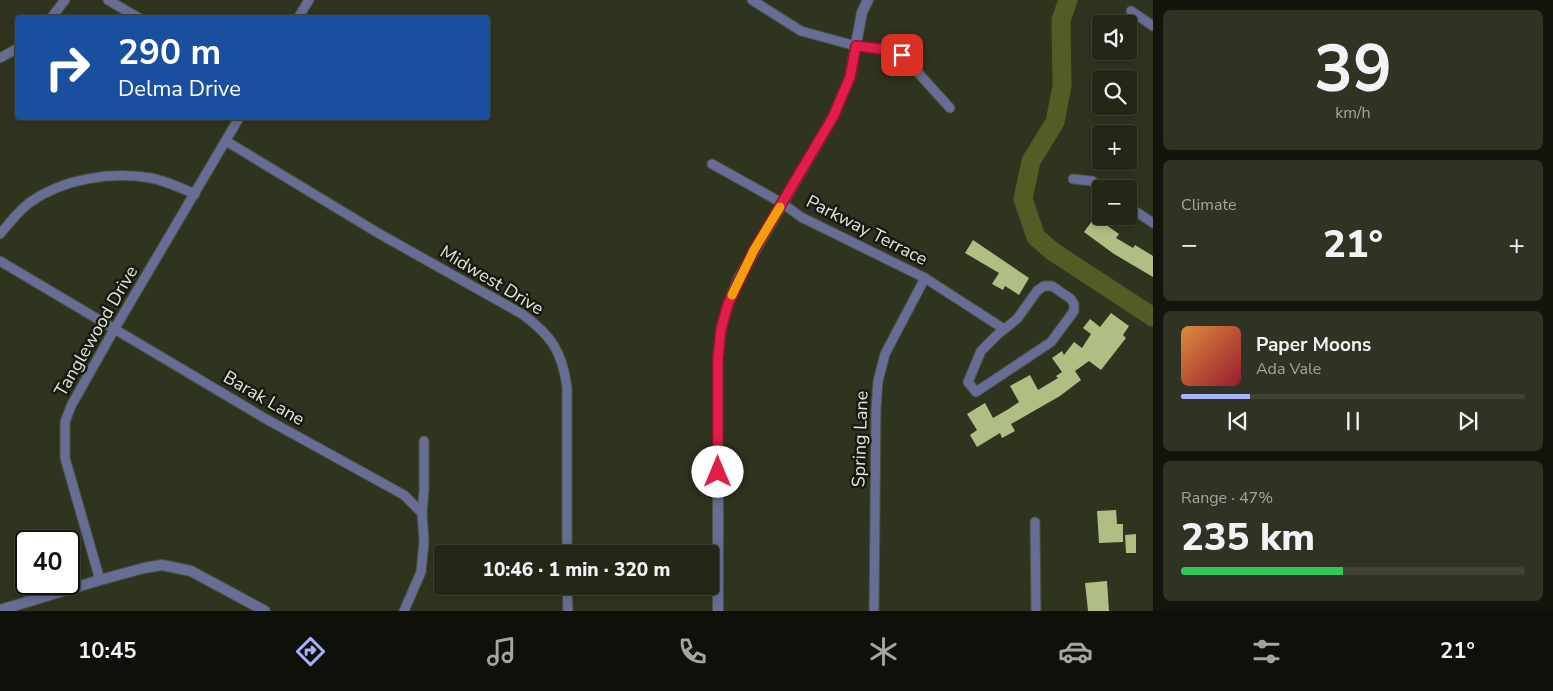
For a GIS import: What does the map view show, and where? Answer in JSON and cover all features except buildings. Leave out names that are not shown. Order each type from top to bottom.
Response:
[{"type":"street","points":[[53,15],[65,0]]},
{"type":"street","points":[[108,0],[134,15]]},
{"type":"street","points":[[300,15],[309,0]]},
{"type":"street","points":[[752,0],[801,31],[856,46],[890,50],[902,55],[950,108]]},
{"type":"street","points":[[718,611],[718,358],[721,329],[728,304],[739,278],[833,117],[850,77],[862,12],[868,0]]},
{"type":"street","points":[[1131,11],[1153,26]]},
{"type":"street","points":[[0,58],[15,50]]},
{"type":"street","name":"Tanglewood Drive","points":[[100,580],[65,458],[65,422],[71,406],[114,328],[238,120]]},
{"type":"street","name":"Midwest Drive","points":[[226,141],[361,223],[522,314],[540,327],[554,344],[564,367],[566,387],[567,545]]},
{"type":"street","name":"Parkway Terrace","points":[[712,164],[782,203],[801,216],[925,278],[1004,329]]},
{"type":"street","points":[[0,234],[15,215],[50,190],[98,177],[128,176],[152,178],[195,194]]},
{"type":"street","points":[[1073,179],[1092,181]]},
{"type":"street","points":[[1137,213],[1153,224]]},
{"type":"street","name":"Barak Lane","points":[[0,261],[266,418],[404,495],[422,513]]},
{"type":"street","name":"Spring Lane","points":[[874,611],[876,409],[878,381],[884,354],[925,278]]},
{"type":"street","points":[[1044,286],[1052,286],[1071,299],[1074,304],[1074,311],[1050,342],[976,392],[968,382],[973,366],[981,351],[1004,329],[1017,319],[1037,291],[1044,286]]},
{"type":"street","points":[[404,611],[421,572],[424,542],[422,513],[424,441]]},
{"type":"street","points":[[1036,522],[1036,611]]},
{"type":"street","points":[[0,610],[153,566],[172,566],[212,581],[265,611]]},
{"type":"street","points":[[568,595],[568,611]]},
{"type":"waterway","points":[[1068,0],[1061,20],[1062,86],[1055,122],[1031,161],[1023,199],[1036,237],[1052,251],[1153,317]]},
{"type":"slow traffic","points":[[732,295],[754,250],[780,207]]},
{"type":"route","points":[[718,472],[718,358],[721,329],[728,304],[739,278],[833,117],[850,77],[856,46],[890,50],[902,55]]}]
